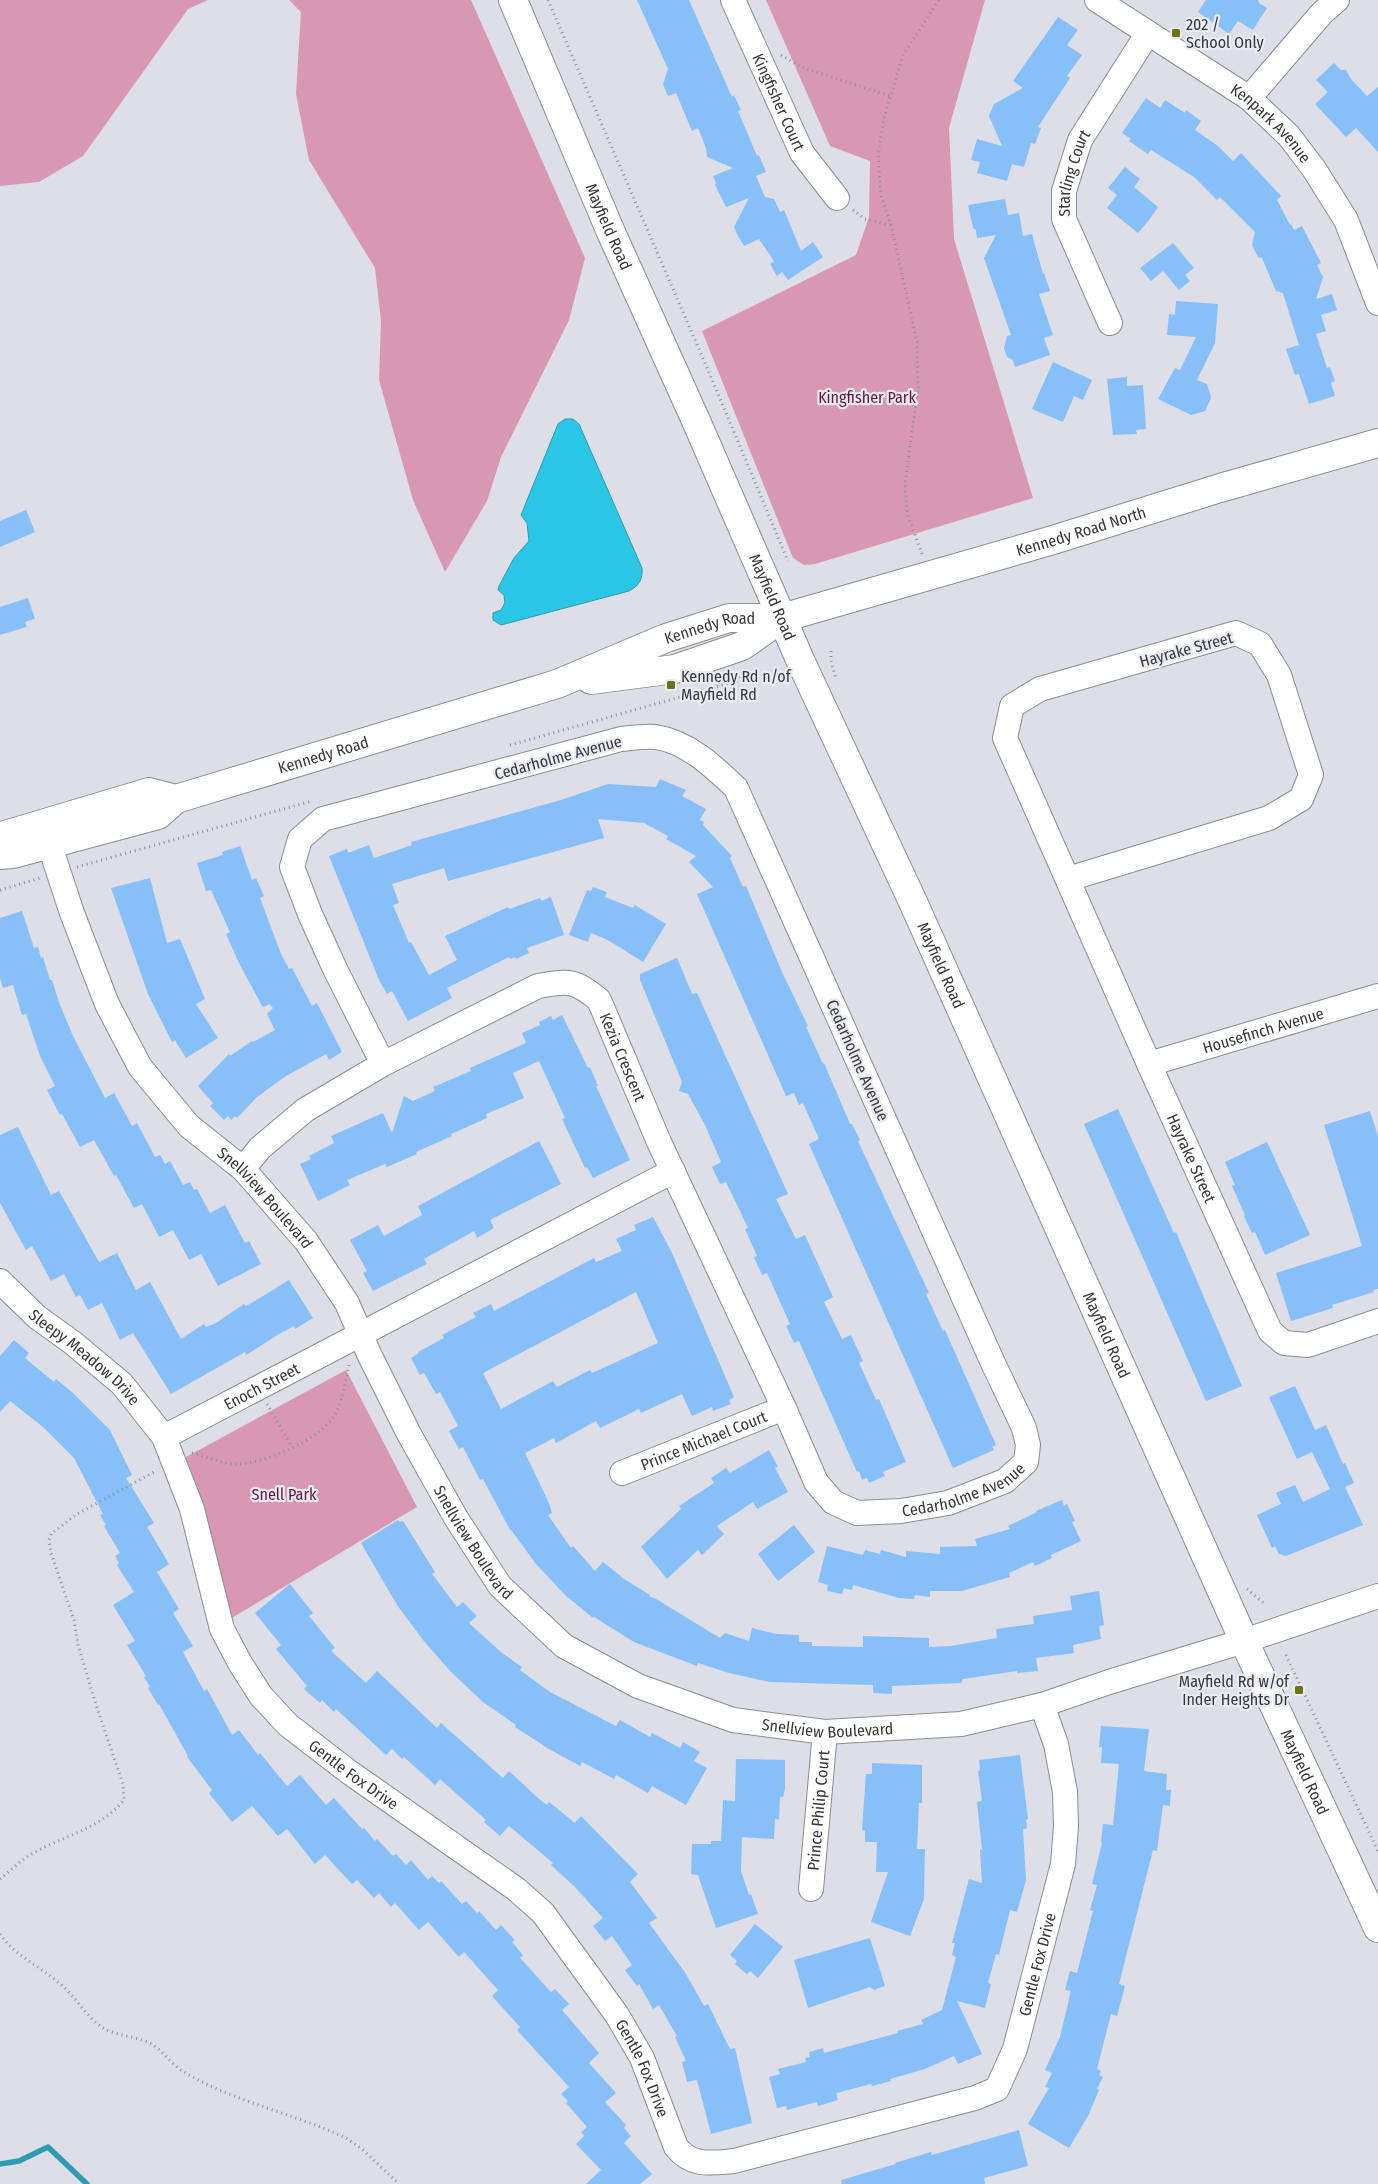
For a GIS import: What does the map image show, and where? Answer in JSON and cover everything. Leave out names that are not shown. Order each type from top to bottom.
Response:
[{"type":"main road","name":"Mayfield Road","points":[[512,0],[610,230],[801,662],[929,938],[1244,1641],[1378,1928]]},
{"type":"main road","name":"Kennedy Road North","points":[[782,618],[1378,443]]},
{"type":"main road","name":"Kennedy Road","points":[[0,839],[5,835],[46,834],[158,815],[176,799],[557,684],[675,669],[742,646],[782,618]]},
{"type":"main road","name":"Kennedy Road","points":[[0,855],[13,854],[46,834]]},
{"type":"street","name":"Kingfisher Court","points":[[733,0],[802,153],[838,198]]},
{"type":"street","name":"Kenpark Avenue","points":[[1097,0],[1249,98],[1289,136],[1314,169],[1346,220],[1378,303]]},
{"type":"street","points":[[1249,98],[1322,13],[1337,0]]},
{"type":"street","name":"Starling Court","points":[[1110,323],[1064,219],[1064,191],[1080,140],[1148,33]]},
{"type":"street","name":"Hayrake Street","points":[[1068,879],[1268,818],[1301,799],[1310,775],[1279,675],[1260,644],[1236,633],[1040,690],[1012,706],[1005,738],[1149,1064],[1270,1331],[1284,1343],[1308,1345],[1378,1321]]},
{"type":"street","name":"Cedarholme Avenue","points":[[383,1064],[334,969],[292,867],[300,839],[323,819],[621,739],[656,737],[686,748],[710,763],[736,788],[993,1363],[1024,1428],[1028,1445],[1026,1462],[1005,1481],[948,1503],[901,1510],[857,1513],[833,1502],[816,1482],[784,1408],[673,1171]]},
{"type":"street","name":"Snellview Boulevard","points":[[46,834],[72,913],[107,1004],[140,1067],[189,1126],[243,1169],[306,1241],[347,1303],[408,1434],[456,1518],[500,1586],[564,1646],[638,1686],[733,1720],[825,1732],[961,1724],[1042,1705],[1378,1596]]},
{"type":"street","name":"Kezia Crescent","points":[[243,1169],[260,1148],[305,1110],[383,1064],[538,986],[566,981],[583,986],[598,1000],[673,1171]]},
{"type":"street","name":"Housefinch Avenue","points":[[1149,1064],[1378,997]]},
{"type":"street","points":[[360,1334],[673,1171]]},
{"type":"street","name":"Sleepy Meadow Drive","points":[[0,1281],[37,1317],[84,1352],[122,1384],[164,1437]]},
{"type":"street","name":"Enoch Street","points":[[164,1437],[360,1334]]},
{"type":"street","name":"Prince Michael Court","points":[[622,1473],[784,1408]]},
{"type":"street","name":"Gentle Fox Drive","points":[[164,1437],[192,1509],[222,1629],[260,1696],[288,1725],[325,1755],[516,1889],[543,1913],[592,1977],[617,2015],[642,2058],[676,2147],[694,2162],[704,2164],[734,2161],[976,2098],[997,2089],[1015,2049],[1063,1864],[1066,1826],[1065,1792],[1056,1744],[1042,1705]]},
{"type":"street","name":"Prince Philip Court","points":[[811,1889],[825,1732]]},
{"type":"path","points":[[548,0],[708,370],[788,561]]},
{"type":"path","points":[[930,576],[907,513],[905,484],[918,388],[917,342],[891,225],[881,196],[878,155],[890,96],[903,56],[939,0]]},
{"type":"path","points":[[778,53],[801,67],[890,96]]},
{"type":"path","points":[[838,198],[866,219],[891,225]]},
{"type":"path","points":[[0,1879],[30,1855],[96,1824],[124,1800],[124,1784],[96,1705],[78,1645],[74,1620],[51,1553],[49,1540],[51,1534],[77,1514],[189,1453],[233,1464],[249,1464],[266,1460],[292,1447],[329,1423],[340,1402],[349,1364]]},
{"type":"path","points":[[257,1387],[292,1447]]},
{"type":"path","points":[[1286,1655],[1378,1851]]},
{"type":"path","points":[[0,1934],[21,1958],[60,1983],[100,2026],[117,2035],[138,2038],[154,2046],[173,2064],[186,2073],[227,2093],[346,2138],[362,2149],[398,2184]]},
{"type":"green space","points":[[0,0],[208,0],[188,9],[83,156],[39,182],[0,186]]},
{"type":"green space","points":[[289,0],[471,0],[585,258],[569,320],[501,457],[487,501],[445,572],[413,500],[379,380],[381,321],[375,268],[309,160],[296,94],[301,12]]},
{"type":"green space","name":"Kingfisher Park","points":[[766,0],[985,0],[949,128],[954,239],[1033,498],[815,564],[804,565],[793,558],[702,331],[856,255],[869,217],[870,161],[830,146]]},
{"type":"green space","name":"Snell Park","points":[[346,1370],[417,1507],[230,1619],[187,1469],[186,1457]]},
{"type":"water","points":[[565,419],[573,419],[579,424],[642,568],[642,576],[638,584],[629,591],[501,625],[493,620],[493,613],[501,610],[505,603],[504,595],[498,590],[499,586],[514,558],[529,541],[527,523],[521,515],[558,424]]},
{"type":"building","points":[[637,0],[689,0],[732,97],[734,95],[741,110],[738,111],[757,156],[759,155],[766,172],[756,176],[765,197],[774,199],[780,212],[784,210],[801,251],[813,242],[823,257],[788,280],[782,272],[777,276],[770,264],[774,261],[759,239],[744,246],[737,234],[734,227],[749,198],[726,207],[715,185],[713,176],[733,168],[707,157],[706,148],[698,128],[692,131],[676,93],[668,96],[663,84],[668,69]]},
{"type":"building","points":[[1206,0],[1258,0],[1259,3],[1267,8],[1253,30],[1238,21],[1229,34],[1198,12]]},
{"type":"building","points":[[1058,17],[1078,30],[1067,45],[1082,55],[1067,76],[1070,78],[1038,127],[1041,128],[1035,144],[1031,143],[1024,167],[1012,164],[1007,181],[977,173],[980,162],[971,160],[977,139],[1002,146],[989,116],[994,104],[1023,88],[1013,81]]},
{"type":"building","points":[[1334,63],[1341,70],[1346,70],[1351,79],[1367,96],[1378,87],[1378,152],[1356,128],[1346,137],[1315,104],[1328,92],[1316,80]]},
{"type":"building","points":[[1146,98],[1160,108],[1165,100],[1185,113],[1186,110],[1201,121],[1195,130],[1218,146],[1233,161],[1241,153],[1281,196],[1277,200],[1294,230],[1302,226],[1321,263],[1317,265],[1323,277],[1316,299],[1332,294],[1337,310],[1321,315],[1326,331],[1316,334],[1327,368],[1330,367],[1335,381],[1331,383],[1335,396],[1309,404],[1299,374],[1295,375],[1286,349],[1299,345],[1283,293],[1276,291],[1262,258],[1258,257],[1252,245],[1255,232],[1220,197],[1217,200],[1194,177],[1151,150],[1148,154],[1129,141],[1131,139],[1122,133]]},
{"type":"building","points":[[1125,167],[1140,179],[1134,187],[1158,207],[1138,233],[1107,208],[1117,195],[1108,188]]},
{"type":"building","points":[[1005,199],[1008,215],[1019,213],[1023,236],[1032,234],[1043,274],[1050,291],[1039,294],[1053,335],[1044,338],[1050,355],[1015,367],[1013,360],[1007,357],[1004,348],[1007,336],[1011,335],[984,258],[996,235],[977,238],[968,205]]},
{"type":"building","points":[[1173,243],[1194,268],[1185,275],[1190,281],[1179,290],[1163,271],[1151,281],[1140,268]]},
{"type":"building","points":[[1176,301],[1218,304],[1215,343],[1197,380],[1207,384],[1211,398],[1205,411],[1191,415],[1158,399],[1175,368],[1180,370],[1196,337],[1167,335],[1169,314],[1175,315]]},
{"type":"building","points":[[1053,362],[1092,380],[1083,400],[1074,396],[1063,422],[1032,409]]},
{"type":"building","points":[[1127,377],[1127,386],[1143,385],[1146,429],[1136,430],[1137,434],[1113,435],[1107,379]]},
{"type":"building","points":[[26,510],[35,532],[0,547],[0,521]]},
{"type":"building","points":[[28,598],[35,619],[25,622],[27,627],[0,635],[0,607]]},
{"type":"building","points":[[660,779],[686,790],[682,796],[706,809],[700,820],[704,822],[703,825],[732,856],[730,858],[743,887],[746,886],[782,972],[808,1026],[806,1027],[824,1063],[850,1124],[852,1124],[860,1140],[858,1141],[929,1293],[926,1294],[943,1331],[945,1330],[996,1445],[992,1447],[994,1450],[953,1468],[809,1144],[819,1139],[803,1103],[799,1105],[794,1093],[786,1096],[697,894],[713,887],[689,862],[696,856],[666,839],[668,836],[644,823],[598,819],[604,838],[448,881],[444,868],[392,884],[399,903],[393,905],[409,943],[411,942],[429,975],[457,960],[445,936],[508,907],[509,909],[540,898],[541,901],[551,897],[564,935],[527,948],[529,953],[516,959],[515,957],[510,959],[509,957],[447,988],[452,998],[408,1021],[392,991],[387,994],[379,980],[329,856],[347,849],[348,853],[369,845],[374,858],[412,845],[411,842],[561,800],[608,784],[656,787]]},
{"type":"building","points":[[240,846],[252,880],[256,878],[264,896],[260,898],[281,954],[289,969],[292,968],[312,1006],[317,1003],[342,1052],[329,1060],[326,1054],[286,1076],[257,1097],[237,1118],[235,1116],[231,1120],[228,1116],[224,1120],[210,1106],[213,1103],[198,1086],[229,1054],[230,1056],[252,1041],[275,1030],[267,1014],[273,1008],[269,1004],[264,1007],[262,1006],[239,963],[226,934],[230,932],[211,890],[206,891],[197,863],[223,855],[222,852]]},
{"type":"building","points":[[150,878],[167,943],[180,939],[205,999],[196,1004],[218,1038],[186,1058],[175,1040],[172,1042],[148,994],[111,888]]},
{"type":"building","points":[[593,887],[607,892],[605,897],[633,908],[635,905],[666,924],[643,962],[608,940],[591,933],[588,942],[569,935],[587,890],[591,891]]},
{"type":"building","points":[[22,911],[34,948],[38,947],[41,958],[43,957],[50,980],[52,980],[73,1036],[105,1098],[114,1093],[132,1126],[137,1123],[155,1157],[160,1155],[165,1164],[170,1161],[183,1185],[190,1182],[194,1190],[197,1189],[210,1213],[225,1205],[245,1243],[249,1241],[261,1264],[218,1286],[201,1254],[189,1260],[173,1230],[159,1237],[142,1204],[134,1208],[94,1140],[80,1147],[47,1090],[55,1086],[40,1056],[26,1014],[22,1015],[13,985],[3,988],[0,978],[0,918]]},
{"type":"building","points":[[677,958],[692,994],[697,993],[788,1194],[776,1199],[796,1239],[805,1235],[833,1297],[824,1302],[842,1339],[851,1335],[863,1361],[859,1363],[876,1400],[879,1399],[906,1462],[883,1472],[885,1476],[869,1483],[867,1478],[862,1480],[859,1471],[857,1472],[799,1341],[794,1343],[786,1326],[790,1324],[767,1273],[762,1275],[754,1257],[757,1256],[745,1229],[748,1228],[726,1182],[720,1184],[712,1167],[721,1162],[705,1125],[688,1094],[679,1091],[682,1082],[640,980],[640,974]]},
{"type":"building","points":[[562,1015],[588,1068],[590,1067],[598,1086],[596,1086],[630,1160],[593,1178],[587,1167],[585,1168],[562,1119],[565,1118],[539,1061],[513,1073],[524,1098],[486,1114],[487,1118],[416,1152],[417,1154],[387,1167],[385,1164],[347,1180],[350,1185],[318,1201],[300,1164],[311,1159],[309,1156],[334,1143],[331,1136],[383,1113],[392,1133],[404,1096],[413,1101],[435,1091],[433,1087],[471,1071],[470,1068],[526,1043],[522,1033],[540,1025],[539,1022],[551,1016],[553,1020]]},
{"type":"building","points":[[1118,1109],[1174,1233],[1176,1232],[1242,1386],[1206,1401],[1084,1124]]},
{"type":"building","points":[[1370,1111],[1378,1136],[1378,1289],[1373,1290],[1374,1292],[1332,1305],[1333,1308],[1291,1321],[1276,1273],[1362,1246],[1324,1125]]},
{"type":"building","points":[[18,1127],[51,1195],[59,1191],[99,1262],[117,1253],[136,1290],[150,1282],[181,1339],[204,1324],[206,1327],[216,1323],[244,1304],[246,1306],[289,1280],[313,1318],[295,1329],[294,1326],[279,1334],[246,1355],[245,1352],[171,1394],[133,1333],[120,1340],[102,1303],[88,1310],[80,1295],[76,1297],[64,1274],[51,1281],[32,1246],[26,1250],[0,1203],[0,1135]]},
{"type":"building","points":[[539,1141],[561,1184],[490,1220],[494,1228],[477,1238],[474,1231],[424,1259],[427,1264],[373,1291],[363,1273],[367,1271],[350,1240],[378,1225],[384,1236],[422,1215],[418,1206]]},
{"type":"building","points":[[1267,1142],[1310,1235],[1265,1255],[1255,1232],[1252,1233],[1244,1216],[1232,1186],[1235,1185],[1225,1162]]},
{"type":"building","points":[[653,1217],[672,1253],[734,1397],[729,1400],[731,1404],[713,1411],[712,1407],[692,1416],[682,1394],[641,1413],[639,1409],[600,1428],[596,1421],[556,1443],[554,1438],[525,1453],[549,1503],[552,1513],[548,1515],[571,1548],[573,1546],[595,1571],[603,1562],[649,1596],[720,1638],[725,1633],[749,1641],[752,1628],[777,1634],[799,1635],[799,1642],[812,1642],[812,1646],[863,1647],[863,1636],[929,1638],[929,1647],[951,1646],[997,1638],[996,1629],[1034,1624],[1033,1616],[1072,1610],[1070,1596],[1099,1591],[1104,1625],[1099,1626],[1101,1639],[1073,1645],[1074,1653],[1036,1658],[1038,1671],[1017,1673],[1017,1671],[963,1679],[961,1683],[892,1686],[892,1694],[873,1693],[873,1685],[770,1682],[729,1673],[698,1663],[697,1666],[634,1642],[593,1618],[565,1595],[536,1564],[510,1530],[483,1479],[480,1480],[463,1447],[459,1449],[449,1431],[458,1426],[440,1392],[436,1394],[424,1373],[420,1375],[411,1358],[418,1352],[444,1338],[442,1335],[476,1317],[473,1313],[491,1304],[494,1311],[594,1258],[596,1262],[622,1251],[616,1239],[636,1230],[634,1225]],"holes":[[[636,1292],[658,1343],[592,1373],[590,1370],[557,1387],[553,1381],[501,1409],[483,1373]]]},
{"type":"building","points":[[14,1340],[29,1353],[25,1358],[54,1382],[56,1379],[72,1392],[110,1430],[132,1475],[126,1478],[154,1523],[147,1527],[169,1564],[157,1572],[179,1609],[173,1613],[193,1646],[183,1652],[204,1691],[207,1689],[232,1735],[239,1730],[258,1755],[260,1753],[287,1786],[300,1775],[326,1805],[334,1798],[362,1829],[364,1828],[375,1841],[377,1839],[393,1856],[396,1854],[406,1865],[411,1860],[428,1880],[432,1876],[439,1883],[441,1881],[462,1904],[466,1901],[477,1913],[479,1911],[496,1930],[501,1925],[515,1940],[512,1942],[523,1955],[520,1958],[551,1992],[555,1989],[569,2004],[562,2010],[599,2053],[589,2063],[616,2093],[605,2102],[626,2125],[624,2128],[631,2136],[624,2143],[652,2174],[640,2184],[586,2184],[601,2170],[576,2144],[584,2136],[581,2132],[587,2127],[566,2103],[568,2101],[561,2094],[569,2087],[517,2030],[520,2027],[492,1996],[498,1990],[464,1952],[459,1957],[428,1922],[419,1930],[395,1903],[391,1907],[379,1893],[374,1898],[357,1880],[352,1884],[325,1855],[315,1864],[287,1829],[278,1836],[252,1806],[232,1822],[209,1793],[212,1790],[187,1757],[159,1704],[148,1688],[150,1687],[144,1677],[146,1676],[127,1645],[135,1641],[113,1605],[134,1592],[117,1565],[119,1563],[115,1556],[120,1553],[104,1526],[106,1525],[100,1515],[103,1514],[74,1458],[43,1427],[10,1401],[0,1412],[0,1356]]},
{"type":"building","points":[[1295,1386],[1315,1430],[1326,1425],[1343,1464],[1345,1463],[1354,1483],[1345,1487],[1363,1525],[1286,1556],[1279,1554],[1275,1546],[1272,1548],[1257,1515],[1281,1504],[1276,1493],[1295,1485],[1303,1502],[1330,1489],[1312,1452],[1297,1459],[1269,1397]]},
{"type":"building","points":[[769,1450],[778,1467],[775,1468],[788,1492],[757,1509],[753,1502],[717,1526],[724,1534],[702,1555],[698,1550],[667,1579],[641,1547],[681,1509],[679,1506],[714,1483],[711,1478],[726,1468],[730,1473]]},
{"type":"building","points":[[1062,1500],[1064,1506],[1067,1504],[1075,1521],[1072,1522],[1081,1541],[1051,1555],[1052,1558],[1035,1566],[1033,1562],[1009,1573],[1010,1577],[962,1591],[930,1591],[930,1597],[915,1595],[914,1599],[899,1598],[853,1585],[852,1590],[844,1588],[842,1594],[827,1591],[828,1585],[818,1582],[827,1546],[863,1555],[865,1550],[880,1554],[881,1550],[906,1557],[906,1551],[940,1554],[940,1547],[977,1546],[975,1539],[1010,1529],[1008,1526]]},
{"type":"building","points":[[398,1520],[400,1522],[403,1521],[435,1572],[432,1574],[457,1607],[463,1602],[477,1616],[469,1623],[502,1653],[522,1667],[520,1670],[550,1692],[616,1726],[620,1720],[650,1737],[652,1733],[680,1748],[683,1742],[700,1752],[694,1761],[707,1768],[686,1805],[652,1786],[648,1793],[616,1775],[614,1779],[582,1762],[580,1766],[549,1749],[515,1727],[516,1725],[483,1702],[451,1672],[423,1640],[397,1605],[361,1543]]},
{"type":"building","points":[[794,1525],[815,1552],[778,1581],[758,1554]]},
{"type":"building","points":[[290,1584],[313,1613],[309,1616],[335,1648],[331,1651],[366,1683],[377,1671],[437,1728],[441,1723],[503,1778],[509,1771],[539,1799],[547,1805],[549,1802],[575,1823],[581,1816],[638,1874],[630,1882],[657,1918],[649,1923],[686,1974],[704,2006],[708,2004],[730,2049],[735,2048],[752,2123],[711,2134],[697,2080],[687,2082],[682,2062],[686,2061],[675,2037],[677,2036],[659,2005],[653,2009],[639,1984],[637,1986],[625,1970],[632,1965],[612,1936],[605,1941],[593,1926],[603,1918],[574,1886],[551,1865],[553,1863],[509,1826],[500,1836],[484,1822],[486,1820],[440,1779],[435,1785],[404,1757],[402,1759],[392,1749],[386,1755],[336,1709],[334,1712],[322,1700],[320,1703],[304,1689],[307,1686],[276,1649],[281,1645],[255,1613]]},
{"type":"building","points":[[1101,1726],[1149,1729],[1144,1771],[1167,1774],[1166,1790],[1171,1790],[1170,1806],[1163,1805],[1157,1851],[1153,1850],[1119,1984],[1125,1986],[1117,2016],[1111,2014],[1097,2069],[1101,2071],[1099,2075],[1103,2077],[1088,2116],[1069,2148],[1028,2124],[1049,2088],[1045,2087],[1052,2073],[1045,2070],[1060,2037],[1071,1991],[1065,1990],[1070,1971],[1077,1973],[1093,1911],[1090,1910],[1097,1885],[1092,1884],[1102,1843],[1103,1824],[1113,1825],[1119,1764],[1101,1763],[1102,1747],[1099,1747]]},
{"type":"building","points":[[1020,1755],[1028,1819],[1026,1820],[1027,1828],[1023,1829],[1026,1880],[1017,1912],[1010,1910],[999,1955],[996,1954],[988,1983],[991,1984],[985,2008],[957,2001],[982,2054],[958,2064],[954,2056],[925,2069],[890,2079],[891,2081],[836,2093],[838,2100],[818,2106],[817,2102],[787,2110],[786,2106],[777,2108],[769,2077],[780,2074],[778,2069],[806,2062],[805,2058],[810,2057],[809,2052],[823,2048],[824,2053],[898,2033],[897,2031],[923,2024],[921,2020],[942,2010],[956,1957],[952,1955],[955,1943],[952,1943],[969,1879],[982,1883],[980,1850],[982,1850],[977,1802],[982,1801],[978,1771],[980,1770],[979,1760]]},
{"type":"building","points":[[736,1759],[785,1760],[785,1789],[783,1797],[780,1797],[779,1820],[775,1819],[774,1839],[742,1837],[741,1871],[758,1914],[716,1928],[698,1875],[691,1874],[692,1844],[711,1844],[711,1841],[721,1841],[723,1800],[735,1801]]},
{"type":"building","points":[[872,1763],[922,1765],[922,1803],[919,1803],[917,1849],[925,1849],[924,1899],[910,1936],[871,1922],[888,1872],[876,1872],[877,1842],[865,1842],[865,1831],[862,1830],[866,1774],[872,1774]]},
{"type":"building","points":[[755,1924],[783,1947],[758,1978],[750,1971],[747,1974],[735,1964],[737,1961],[730,1955]]},
{"type":"building","points":[[870,1938],[885,1986],[874,1990],[870,1987],[808,2008],[794,1960]]},
{"type":"building","points":[[1019,2130],[1028,2166],[984,2178],[985,2184],[842,2184],[841,2180],[931,2152],[932,2155]]},
{"type":"waterway","points":[[0,2164],[19,2161],[48,2147],[87,2184]]},
{"type":"place","name":"202 / School Only","points":[[1176,33]]},
{"type":"place","name":"Kennedy Rd n/of Mayfield Rd","points":[[671,685]]},
{"type":"place","name":"Mayfield Rd w/of Inder Heights Dr","points":[[1299,1690]]}]
